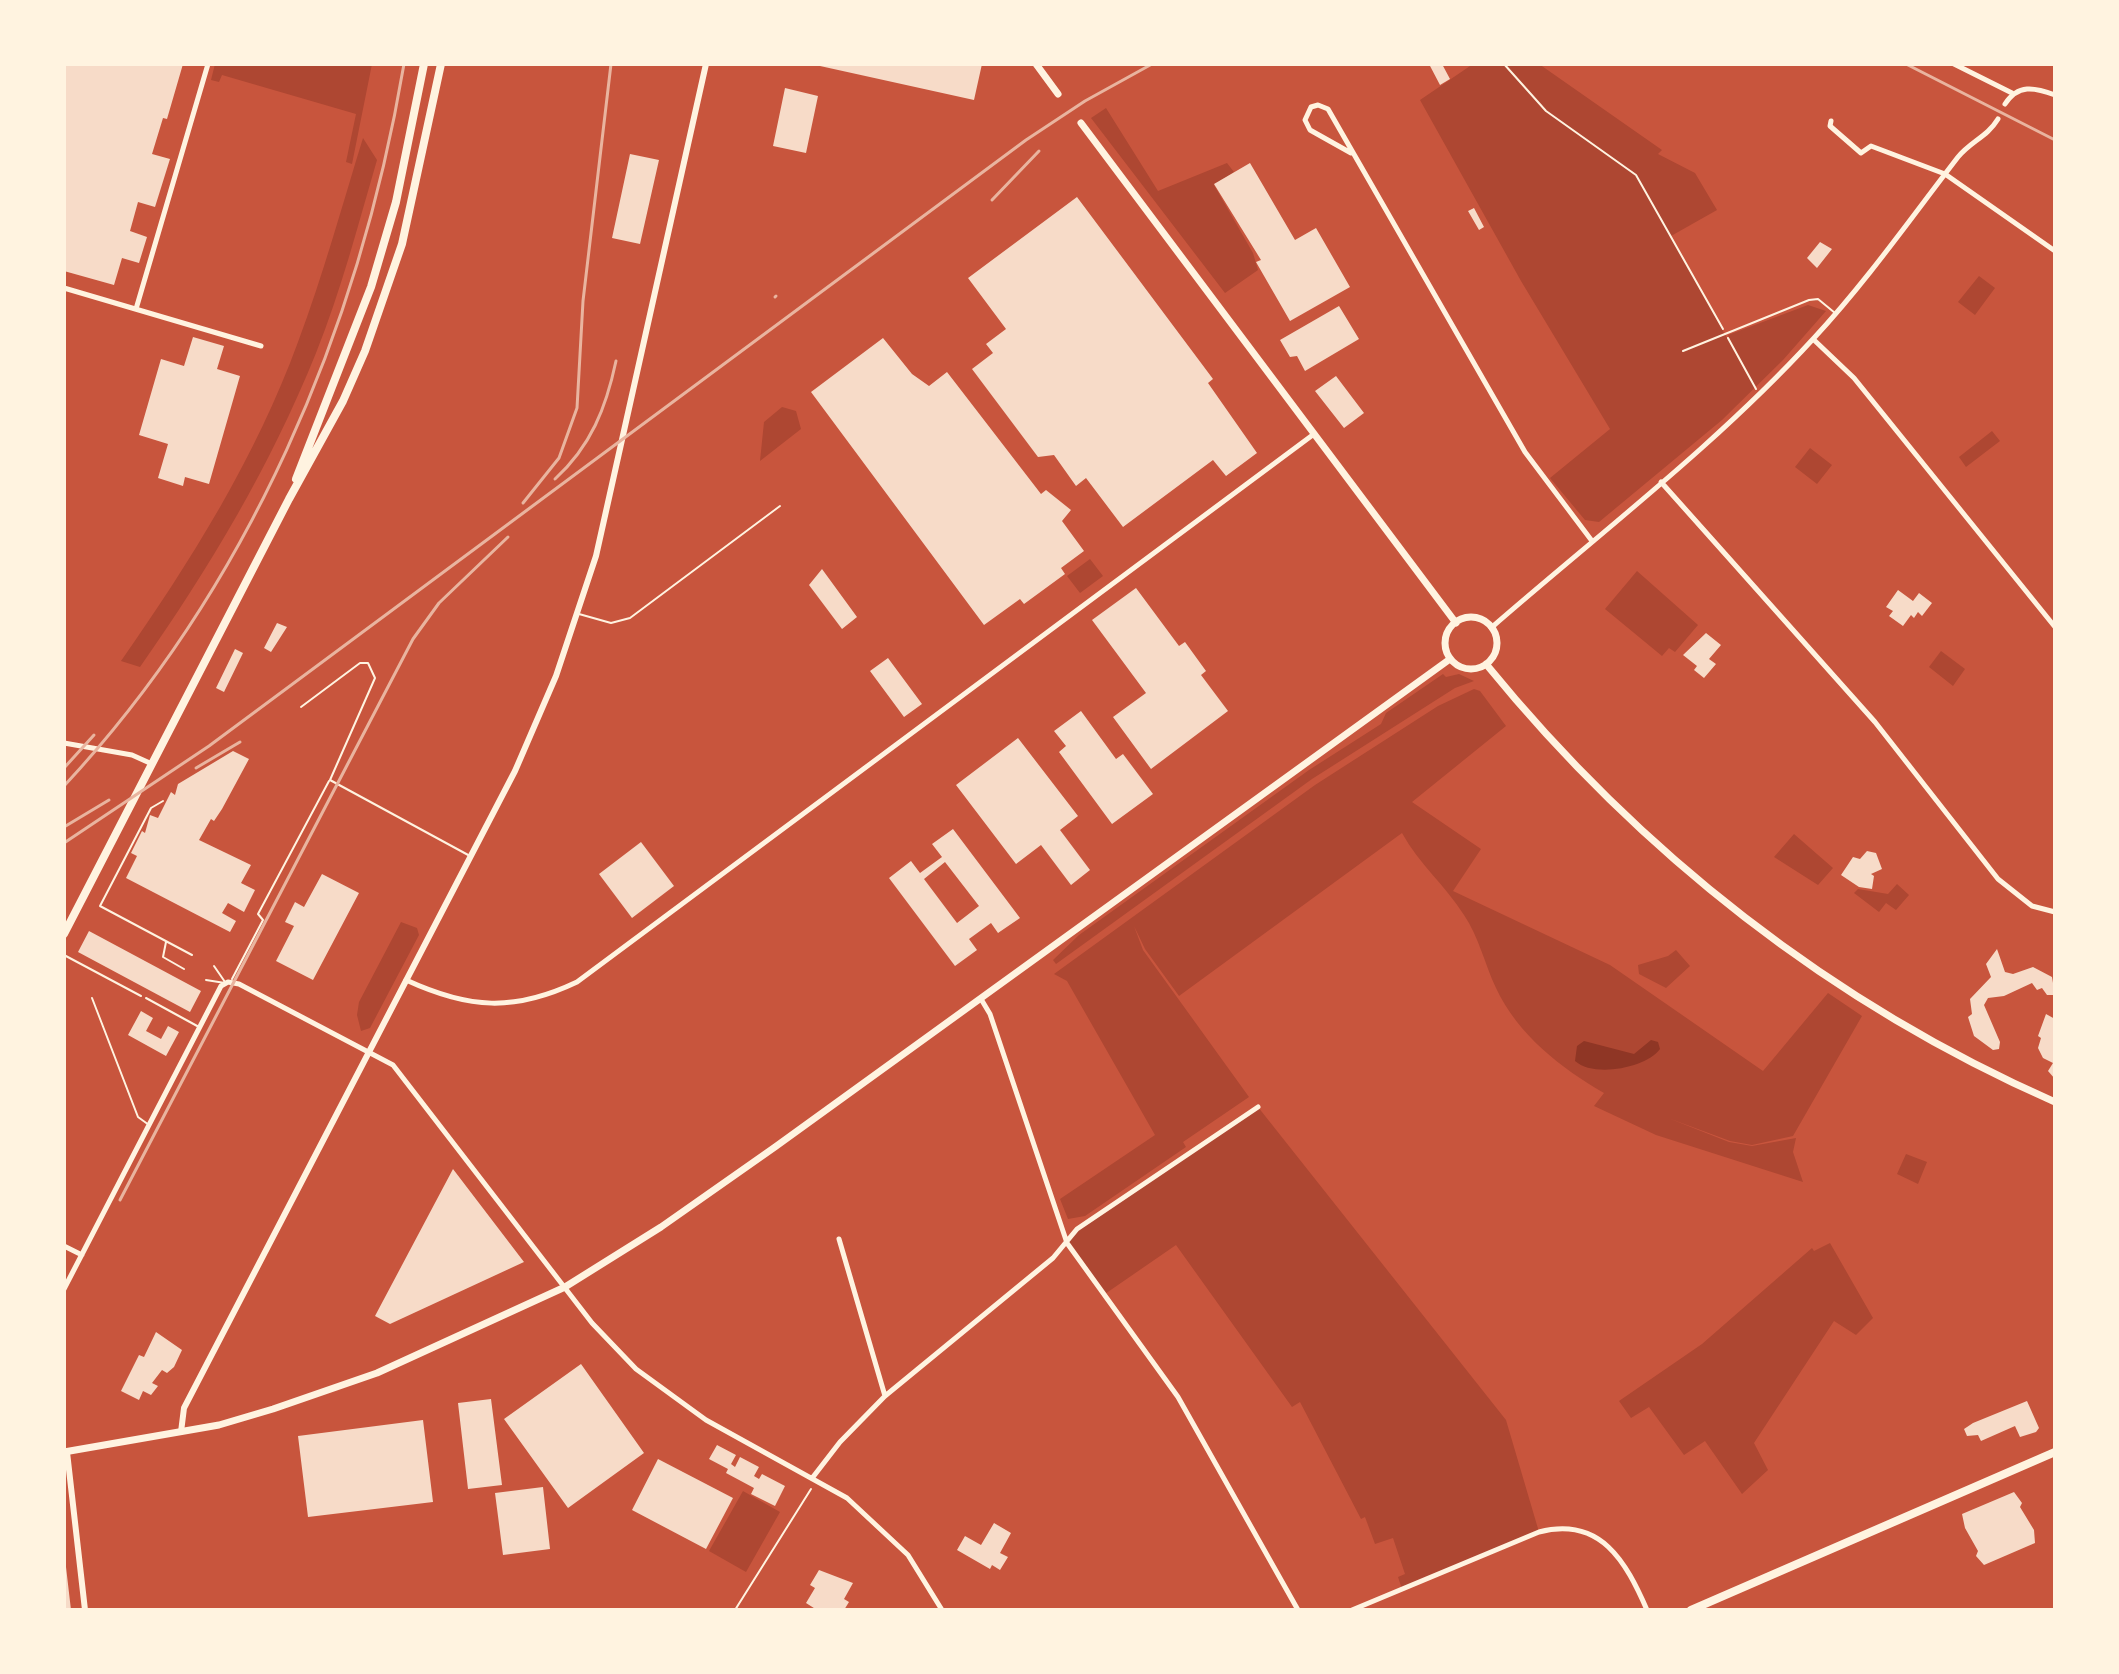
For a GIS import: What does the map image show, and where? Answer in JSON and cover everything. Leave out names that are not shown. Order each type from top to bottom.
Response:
[{"type":"main road","points":[[289,499],[371,287],[396,202],[424,64]]},
{"type":"main road","points":[[64,934],[289,499],[328,433],[387,291],[412,206],[441,64]]},
{"type":"main road","points":[[1036,64],[1058,94]]},
{"type":"main road","points":[[1081,123],[1456,623]]},
{"type":"main road","points":[[1471,618],[1491,628],[1495,650],[1486,664],[1463,668],[1450,659],[1446,636],[1456,623],[1471,618]]},
{"type":"main road","points":[[66,1452],[181,1432],[273,1409],[377,1373],[565,1287],[661,1227],[1450,659]]},
{"type":"main road","points":[[1486,664],[1543,733],[1609,801],[1731,909],[1877,1011],[1985,1071],[2055,1102]]},
{"type":"main road","points":[[1691,1610],[2055,1452]]},
{"type":"street","points":[[136,309],[208,64]]},
{"type":"street","points":[[1954,64],[2012,93],[2038,88],[2055,95]]},
{"type":"street","points":[[181,1432],[184,1408],[537,724],[578,614],[607,509],[705,65]]},
{"type":"street","points":[[2005,104],[2012,93]]},
{"type":"street","points":[[1351,153],[1310,130],[1305,120],[1311,107],[1318,105],[1328,109],[1525,452],[1592,541]]},
{"type":"street","points":[[1491,628],[1661,482],[1813,339],[1968,145],[1988,135],[1998,119]]},
{"type":"street","points":[[1831,121],[1830,126],[1861,153],[1871,146],[1945,174],[2055,251]]},
{"type":"street","points":[[64,288],[261,346]]},
{"type":"street","points":[[1813,339],[1854,378],[2055,627]]},
{"type":"street","points":[[406,980],[470,1002],[508,1005],[542,998],[577,982],[1314,434]]},
{"type":"street","points":[[1661,482],[1875,722],[1998,879],[2032,906],[2055,912]]},
{"type":"street","points":[[64,743],[132,755],[153,764]]},
{"type":"street","points":[[64,1289],[200,1028],[228,982],[393,1065],[592,1323],[656,1386],[706,1420],[847,1498],[894,1539],[925,1578],[942,1610]]},
{"type":"street","points":[[981,999],[990,1014],[1067,1243],[1178,1397],[1298,1610]]},
{"type":"street","points":[[813,1477],[840,1442],[885,1396],[1053,1258],[1077,1229],[1258,1107]]},
{"type":"street","points":[[839,1239],[885,1396]]},
{"type":"street","points":[[64,1246],[82,1255]]},
{"type":"street","points":[[66,1452],[85,1610]]},
{"type":"street","points":[[1352,1610],[1539,1532],[1569,1529],[1590,1535],[1616,1553],[1631,1573],[1647,1610]]},
{"type":"lane","points":[[1683,351],[1809,300],[1818,299],[1835,314]]},
{"type":"lane","points":[[578,614],[611,623],[630,618],[780,506]]},
{"type":"lane","points":[[228,982],[263,920],[258,914],[330,780],[366,704],[375,678],[374,668],[368,663],[360,663],[301,707]]},
{"type":"lane","points":[[330,780],[471,856]]},
{"type":"lane","points":[[163,801],[151,808],[100,906],[192,955]]},
{"type":"lane","points":[[166,941],[163,957],[184,969]]},
{"type":"lane","points":[[214,966],[228,982]]},
{"type":"lane","points":[[206,980],[228,982]]},
{"type":"lane","points":[[92,998],[138,1117],[150,1126]]},
{"type":"lane","points":[[146,998],[200,1028]]},
{"type":"path","points":[[1504,64],[1546,111],[1636,175],[1759,393]]},
{"type":"path","points":[[64,955],[146,998]]},
{"type":"path","points":[[735,1610],[813,1485],[809,1483],[813,1477]]},
{"type":"shaded area","points":[[215,64],[372,64],[352,164],[346,162],[356,114],[222,75],[219,82],[211,80]]},
{"type":"shaded area","points":[[1473,64],[1539,64],[1662,150],[1658,154],[1695,173],[1717,210],[1671,236],[1751,382],[1728,335],[1808,305],[1826,311],[1783,360],[1722,420],[1599,522],[1585,520],[1550,478],[1610,429],[1521,281],[1420,100]]},
{"type":"shaded area","points":[[1106,108],[1158,191],[1227,163],[1234,172],[1214,185],[1253,253],[1258,270],[1225,293],[1091,118]]},
{"type":"shaded area","points":[[363,138],[377,160],[333,306],[298,395],[237,515],[166,629],[140,667],[121,661],[220,507],[281,385],[324,266]]},
{"type":"shaded area","points":[[1979,276],[1995,288],[1975,315],[1958,302]]},
{"type":"shaded area","points":[[782,407],[796,411],[801,429],[760,461],[764,422]]},
{"type":"shaded area","points":[[1992,431],[2000,441],[1966,467],[1959,457]]},
{"type":"shaded area","points":[[1810,448],[1832,465],[1817,484],[1795,467]]},
{"type":"shaded area","points":[[1090,559],[1103,576],[1080,593],[1067,576]]},
{"type":"shaded area","points":[[1637,571],[1698,625],[1675,652],[1669,648],[1662,656],[1605,609]]},
{"type":"shaded area","points":[[1941,651],[1965,669],[1953,686],[1929,667]]},
{"type":"shaded area","points":[[1443,674],[1446,677],[1459,674],[1474,681],[1455,688],[1312,779],[1056,964],[1053,960],[1079,935],[1309,770],[1381,724],[1386,713]]},
{"type":"shaded area","points":[[1474,689],[1480,691],[1506,726],[1412,802],[1481,849],[1453,891],[1610,965],[1763,1071],[1828,993],[1862,1016],[1793,1136],[1752,1145],[1730,1141],[1668,1118],[1729,1142],[1752,1146],[1796,1138],[1793,1152],[1803,1182],[1656,1135],[1594,1106],[1604,1093],[1542,1049],[1516,1021],[1496,988],[1478,942],[1457,904],[1416,855],[1402,833],[1179,996],[1145,949],[1134,926],[1143,950],[1249,1097],[1183,1142],[1186,1147],[1085,1216],[1068,1219],[1060,1199],[1155,1135],[1067,981],[1054,974],[1315,785],[1438,706]]},
{"type":"shaded area","points":[[1794,834],[1833,868],[1818,885],[1774,857]]},
{"type":"shaded area","points":[[1897,884],[1909,895],[1896,910],[1886,903],[1879,912],[1854,893],[1858,889],[1888,894]]},
{"type":"shaded area","points":[[401,922],[417,928],[419,935],[370,1028],[361,1031],[357,1015],[359,1002]]},
{"type":"shaded area","points":[[1676,950],[1690,966],[1666,988],[1639,974],[1638,965],[1668,956]]},
{"type":"shaded area","points":[[1651,1040],[1658,1042],[1660,1049],[1632,1066],[1594,1069],[1575,1061],[1577,1046],[1584,1041],[1634,1054]]},
{"type":"shaded area","points":[[1258,1107],[1506,1420],[1539,1532],[1402,1589],[1398,1577],[1405,1574],[1393,1538],[1375,1544],[1365,1517],[1361,1519],[1300,1402],[1292,1407],[1176,1245],[1102,1296],[1067,1243],[1077,1229]]},
{"type":"shaded area","points":[[1906,1154],[1927,1162],[1918,1184],[1897,1174]]},
{"type":"shaded area","points":[[1830,1243],[1873,1318],[1856,1335],[1834,1321],[1754,1443],[1768,1470],[1742,1494],[1705,1441],[1684,1455],[1649,1407],[1631,1418],[1619,1401],[1702,1344],[1812,1248],[1814,1251]]},
{"type":"shaded area","points":[[743,1491],[780,1512],[746,1572],[709,1551]]},
{"type":"building","points":[[64,64],[183,64],[167,119],[163,118],[152,154],[170,159],[155,207],[138,202],[130,231],[147,237],[139,263],[122,258],[114,285],[64,271]]},
{"type":"building","points":[[811,64],[982,64],[974,100]]},
{"type":"building","points":[[1429,64],[1442,64],[1450,79],[1440,85]]},
{"type":"building","points":[[785,88],[818,96],[806,153],[773,146]]},
{"type":"building","points":[[630,154],[659,160],[640,244],[612,238]]},
{"type":"building","points":[[1250,163],[1295,240],[1316,228],[1350,287],[1290,321],[1256,262],[1261,260],[1214,184]]},
{"type":"building","points":[[1077,197],[1213,379],[1208,383],[1257,453],[1226,476],[1213,460],[1123,527],[1086,478],[1076,486],[1054,455],[1038,457],[972,369],[993,353],[986,344],[1006,329],[968,278]]},
{"type":"building","points":[[1474,208],[1484,227],[1479,230],[1468,211]]},
{"type":"building","points":[[1820,242],[1832,249],[1817,268],[1807,258]]},
{"type":"building","points":[[1339,306],[1359,339],[1305,371],[1297,356],[1290,357],[1280,340]]},
{"type":"building","points":[[193,337],[224,346],[217,369],[240,376],[209,484],[185,477],[183,486],[158,478],[168,444],[139,435],[161,359],[184,366]]},
{"type":"building","points":[[883,338],[912,374],[929,386],[947,372],[1041,494],[1046,490],[1071,510],[1062,521],[1084,551],[1061,568],[1065,574],[1024,604],[1020,599],[984,625],[811,392]]},
{"type":"building","points":[[1336,376],[1364,413],[1344,428],[1315,391]]},
{"type":"building","points":[[822,569],[857,617],[842,629],[809,585]]},
{"type":"building","points":[[1136,588],[1179,646],[1185,642],[1206,671],[1201,675],[1228,711],[1151,769],[1113,717],[1146,693],[1092,620]]},
{"type":"building","points":[[1898,590],[1913,601],[1919,593],[1932,603],[1922,616],[1918,612],[1914,618],[1911,615],[1903,626],[1889,616],[1893,611],[1886,607]]},
{"type":"building","points":[[277,623],[287,627],[271,652],[264,648]]},
{"type":"building","points":[[1706,633],[1721,645],[1709,659],[1716,664],[1704,678],[1694,670],[1697,666],[1683,655]]},
{"type":"building","points":[[235,649],[243,653],[224,692],[216,688]]},
{"type":"building","points":[[888,658],[922,704],[904,717],[870,671]]},
{"type":"building","points":[[1081,711],[1116,759],[1123,754],[1153,794],[1112,824],[1059,752],[1066,746],[1054,731]]},
{"type":"building","points":[[1018,738],[1078,816],[1060,830],[1090,870],[1071,885],[1041,845],[1016,864],[956,785]]},
{"type":"building","points":[[233,751],[249,759],[222,809],[214,821],[211,819],[199,840],[251,865],[241,883],[255,890],[244,912],[228,903],[222,913],[236,921],[230,932],[126,878],[137,856],[131,853],[142,831],[145,833],[150,815],[158,818],[171,792],[175,795],[178,784]]},
{"type":"building","points":[[953,829],[1020,918],[998,933],[991,923],[969,939],[977,950],[955,966],[889,878],[911,861],[920,873],[942,857],[932,844]],"holes":[[[945,862],[979,906],[957,923],[924,879]]]},
{"type":"building","points":[[641,842],[674,886],[632,918],[599,874]]},
{"type":"building","points":[[1867,851],[1876,853],[1882,869],[1871,874],[1874,876],[1872,889],[1859,887],[1841,875],[1853,857],[1860,859]]},
{"type":"building","points":[[322,874],[359,893],[313,980],[276,961],[294,926],[285,922],[295,902],[304,907]]},
{"type":"building","points":[[89,931],[201,991],[190,1012],[78,952]]},
{"type":"building","points":[[1997,949],[2005,972],[2013,974],[2033,967],[2052,977],[2055,995],[2047,995],[2042,988],[2037,990],[2032,983],[2004,996],[1988,998],[1984,1005],[2000,1042],[1999,1049],[1993,1050],[1974,1036],[1968,1017],[1972,1014],[1970,999],[1991,977],[1986,964]]},
{"type":"building","points":[[141,1011],[153,1018],[146,1031],[161,1039],[168,1026],[179,1032],[166,1056],[128,1035]]},
{"type":"building","points":[[2046,1014],[2055,1019],[2055,1079],[2048,1071],[2053,1063],[2043,1058],[2038,1048],[2041,1038],[2038,1036]]},
{"type":"building","points":[[453,1169],[524,1262],[390,1324],[375,1316]]},
{"type":"building","points":[[156,1332],[182,1350],[174,1367],[167,1373],[162,1370],[152,1383],[158,1386],[151,1395],[143,1391],[139,1400],[121,1391],[139,1355],[144,1357]]},
{"type":"building","points":[[581,1364],[644,1453],[568,1508],[504,1419]]},
{"type":"building","points":[[491,1399],[502,1485],[468,1489],[458,1403]]},
{"type":"building","points":[[2027,1401],[2039,1428],[2036,1432],[2020,1437],[2015,1426],[1981,1441],[1978,1435],[1967,1436],[1964,1429],[1973,1423]]},
{"type":"building","points":[[423,1420],[433,1502],[308,1517],[298,1436]]},
{"type":"building","points":[[717,1445],[736,1455],[731,1464],[735,1467],[740,1457],[759,1467],[754,1476],[759,1479],[762,1474],[785,1486],[775,1506],[751,1494],[754,1488],[726,1473],[728,1469],[709,1459]]},
{"type":"building","points":[[658,1459],[733,1498],[706,1549],[632,1510]]},
{"type":"building","points":[[543,1487],[550,1549],[503,1555],[495,1493]]},
{"type":"building","points":[[2014,1492],[2034,1530],[2035,1543],[1984,1565],[1976,1556],[1978,1551],[1965,1528],[1962,1514]]},
{"type":"building","points":[[994,1523],[1011,1533],[1000,1553],[1008,1557],[1000,1570],[992,1565],[990,1569],[957,1550],[965,1536],[981,1545]]},
{"type":"building","points":[[66,1567],[71,1610],[64,1610]]},
{"type":"building","points":[[819,1570],[853,1583],[844,1599],[849,1602],[844,1610],[817,1610],[806,1603],[815,1588],[810,1585]]},
{"type":"railway","points":[[64,786],[130,709],[189,627],[241,540],[286,450],[325,357],[358,261],[384,163],[404,64]]},
{"type":"railway","points":[[523,503],[559,458],[577,408],[583,301],[611,64]]},
{"type":"railway","points":[[64,843],[209,746],[1026,140],[1085,101],[1152,64]]},
{"type":"railway","points":[[1906,64],[2055,140]]},
{"type":"railway","points":[[992,200],[1039,151]]},
{"type":"railway","points":[[555,479],[578,453],[595,425],[616,361]]},
{"type":"railway","points":[[120,1200],[413,639],[439,603],[508,537]]},
{"type":"railway","points":[[64,768],[94,735]]},
{"type":"railway","points":[[196,768],[240,742]]},
{"type":"railway","points":[[64,827],[109,800]]}]
